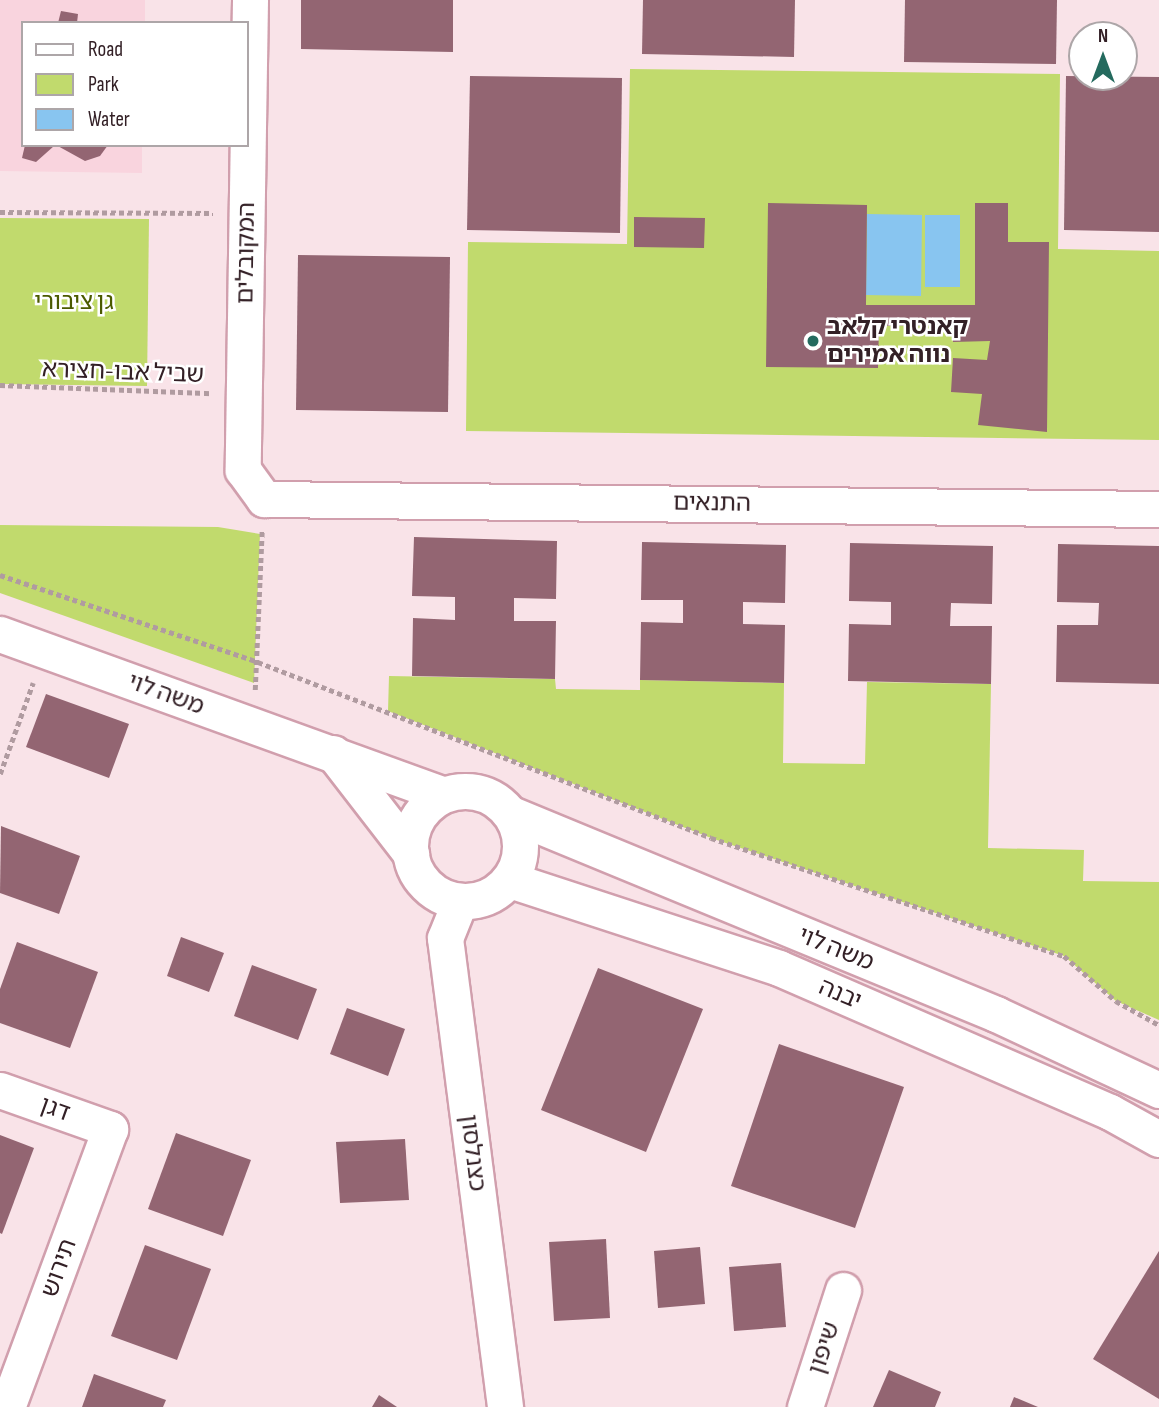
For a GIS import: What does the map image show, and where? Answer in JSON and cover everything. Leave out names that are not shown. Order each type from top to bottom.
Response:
[{"type":"street","name":"המקובלים","points":[[248,141],[250,0]]},
{"type":"street","name":"המקובלים","points":[[248,147],[243,470],[264,499]]},
{"type":"street","name":"התנאים","points":[[264,499],[1159,509]]},
{"type":"street","name":"משה לוי","points":[[0,634],[444,795]]},
{"type":"street","points":[[333,753],[411,854],[427,886],[460,901],[478,900],[510,880],[521,847],[510,814],[481,793],[444,795],[417,819],[411,854]]},
{"type":"street","name":"משה לוי","points":[[510,814],[996,1014],[1159,1090]]},
{"type":"street","name":"יבנה","points":[[510,880],[779,968],[1110,1111],[1159,1139]]},
{"type":"street","name":"כצנלסון","points":[[460,901],[446,938],[505,1407]]},
{"type":"street","name":"דגן","points":[[0,1090],[110,1129]]},
{"type":"street","name":"תירוש","points":[[7,1407],[110,1129]]},
{"type":"street","name":"שיפון","points":[[805,1407],[843,1290]]},
{"type":"path","points":[[0,212],[247,212]]},
{"type":"path","name":"שביל אבו-חצירא","points":[[0,385],[245,395]]},
{"type":"path","points":[[250,724],[257,662],[264,499]]},
{"type":"path","points":[[0,575],[257,662],[711,838],[1064,956],[1116,1001],[1159,1025]]},
{"type":"path","points":[[0,774],[44,650]]},
{"type":"shaded area","points":[[0,0],[145,0],[145,21],[21,21],[21,147],[142,147],[142,173],[0,171]]},
{"type":"green space","name":"קאנטרי קלאב נווה אמירים","points":[[630,69],[1060,74],[1058,249],[1159,251],[1159,440],[466,431],[468,242],[627,244]]},
{"type":"green space","name":"גן ציבורי","points":[[0,218],[149,219],[147,386],[0,384]]},
{"type":"green space","points":[[0,525],[218,527],[260,534],[254,683],[0,593]]},
{"type":"green space","points":[[389,676],[555,679],[556,689],[640,690],[640,680],[784,683],[783,763],[865,764],[867,682],[991,684],[988,848],[1084,850],[1083,881],[1159,882],[1159,1020],[1116,1001],[1064,956],[711,838],[388,711]]},
{"type":"water","points":[[867,214],[922,215],[921,296],[866,295]]},
{"type":"water","points":[[925,215],[960,215],[960,287],[925,287]]},
{"type":"building","points":[[301,0],[453,0],[453,52],[301,49]]},
{"type":"building","points":[[643,0],[795,0],[794,57],[642,54]]},
{"type":"building","points":[[905,0],[1057,0],[1056,64],[904,62]]},
{"type":"building","points":[[61,11],[78,14],[77,21],[58,21]]},
{"type":"building","points":[[470,76],[622,78],[620,233],[467,230]]},
{"type":"building","points":[[1066,76],[1068,91],[1138,91],[1138,77],[1159,77],[1159,232],[1064,230]]},
{"type":"building","points":[[25,147],[53,147],[36,162],[22,158]]},
{"type":"building","points":[[60,147],[107,147],[100,156],[85,161]]},
{"type":"building","points":[[768,203],[867,205],[866,305],[975,305],[975,203],[1008,203],[1008,242],[1049,242],[1047,432],[978,425],[982,394],[951,392],[953,358],[987,360],[990,341],[953,342],[953,325],[879,326],[878,368],[766,367]]},
{"type":"building","points":[[634,217],[705,218],[704,248],[634,247]]},
{"type":"building","points":[[298,255],[450,257],[448,412],[296,410]]},
{"type":"building","points":[[414,537],[557,541],[556,599],[514,598],[514,621],[556,621],[555,679],[412,676],[413,618],[455,620],[455,597],[412,596]]},
{"type":"building","points":[[642,542],[786,545],[785,603],[743,602],[743,624],[785,625],[784,683],[640,680],[641,622],[683,623],[683,600],[641,600]]},
{"type":"building","points":[[850,543],[993,546],[992,604],[951,603],[950,626],[992,626],[991,684],[848,681],[849,624],[891,625],[891,602],[849,601]]},
{"type":"building","points":[[1058,544],[1159,546],[1159,684],[1056,682],[1057,625],[1098,625],[1099,603],[1057,602]]},
{"type":"building","points":[[46,694],[129,724],[109,778],[26,747]]},
{"type":"building","points":[[1,826],[80,856],[59,914],[0,893]]},
{"type":"building","points":[[181,937],[224,953],[209,992],[167,976]]},
{"type":"building","points":[[17,942],[98,972],[70,1048],[0,1023],[0,989]]},
{"type":"building","points":[[252,965],[317,989],[298,1040],[234,1016]]},
{"type":"building","points":[[598,968],[703,1009],[646,1152],[541,1110]]},
{"type":"building","points":[[347,1008],[405,1029],[388,1076],[330,1054]]},
{"type":"building","points":[[779,1044],[904,1087],[855,1228],[731,1186]]},
{"type":"building","points":[[176,1133],[251,1160],[223,1236],[148,1209]]},
{"type":"building","points":[[0,1135],[34,1148],[2,1234],[0,1233]]},
{"type":"building","points":[[405,1139],[409,1200],[340,1203],[336,1142]]},
{"type":"building","points":[[606,1239],[610,1318],[554,1321],[549,1242]]},
{"type":"building","points":[[145,1245],[211,1269],[177,1360],[111,1336]]},
{"type":"building","points":[[700,1247],[705,1304],[658,1308],[654,1251]]},
{"type":"building","points":[[1159,1251],[1159,1399],[1093,1359]]},
{"type":"building","points":[[781,1263],[786,1327],[734,1331],[729,1267]]},
{"type":"building","points":[[889,1370],[941,1392],[935,1407],[873,1407]]},
{"type":"building","points":[[94,1374],[166,1400],[163,1407],[82,1407]]},
{"type":"building","points":[[379,1395],[397,1407],[372,1407]]},
{"type":"building","points":[[1014,1397],[1038,1407],[1010,1407]]},
{"type":"place","name":"קאנטרי קלאב נווה אמירים","points":[[813,341]]}]
